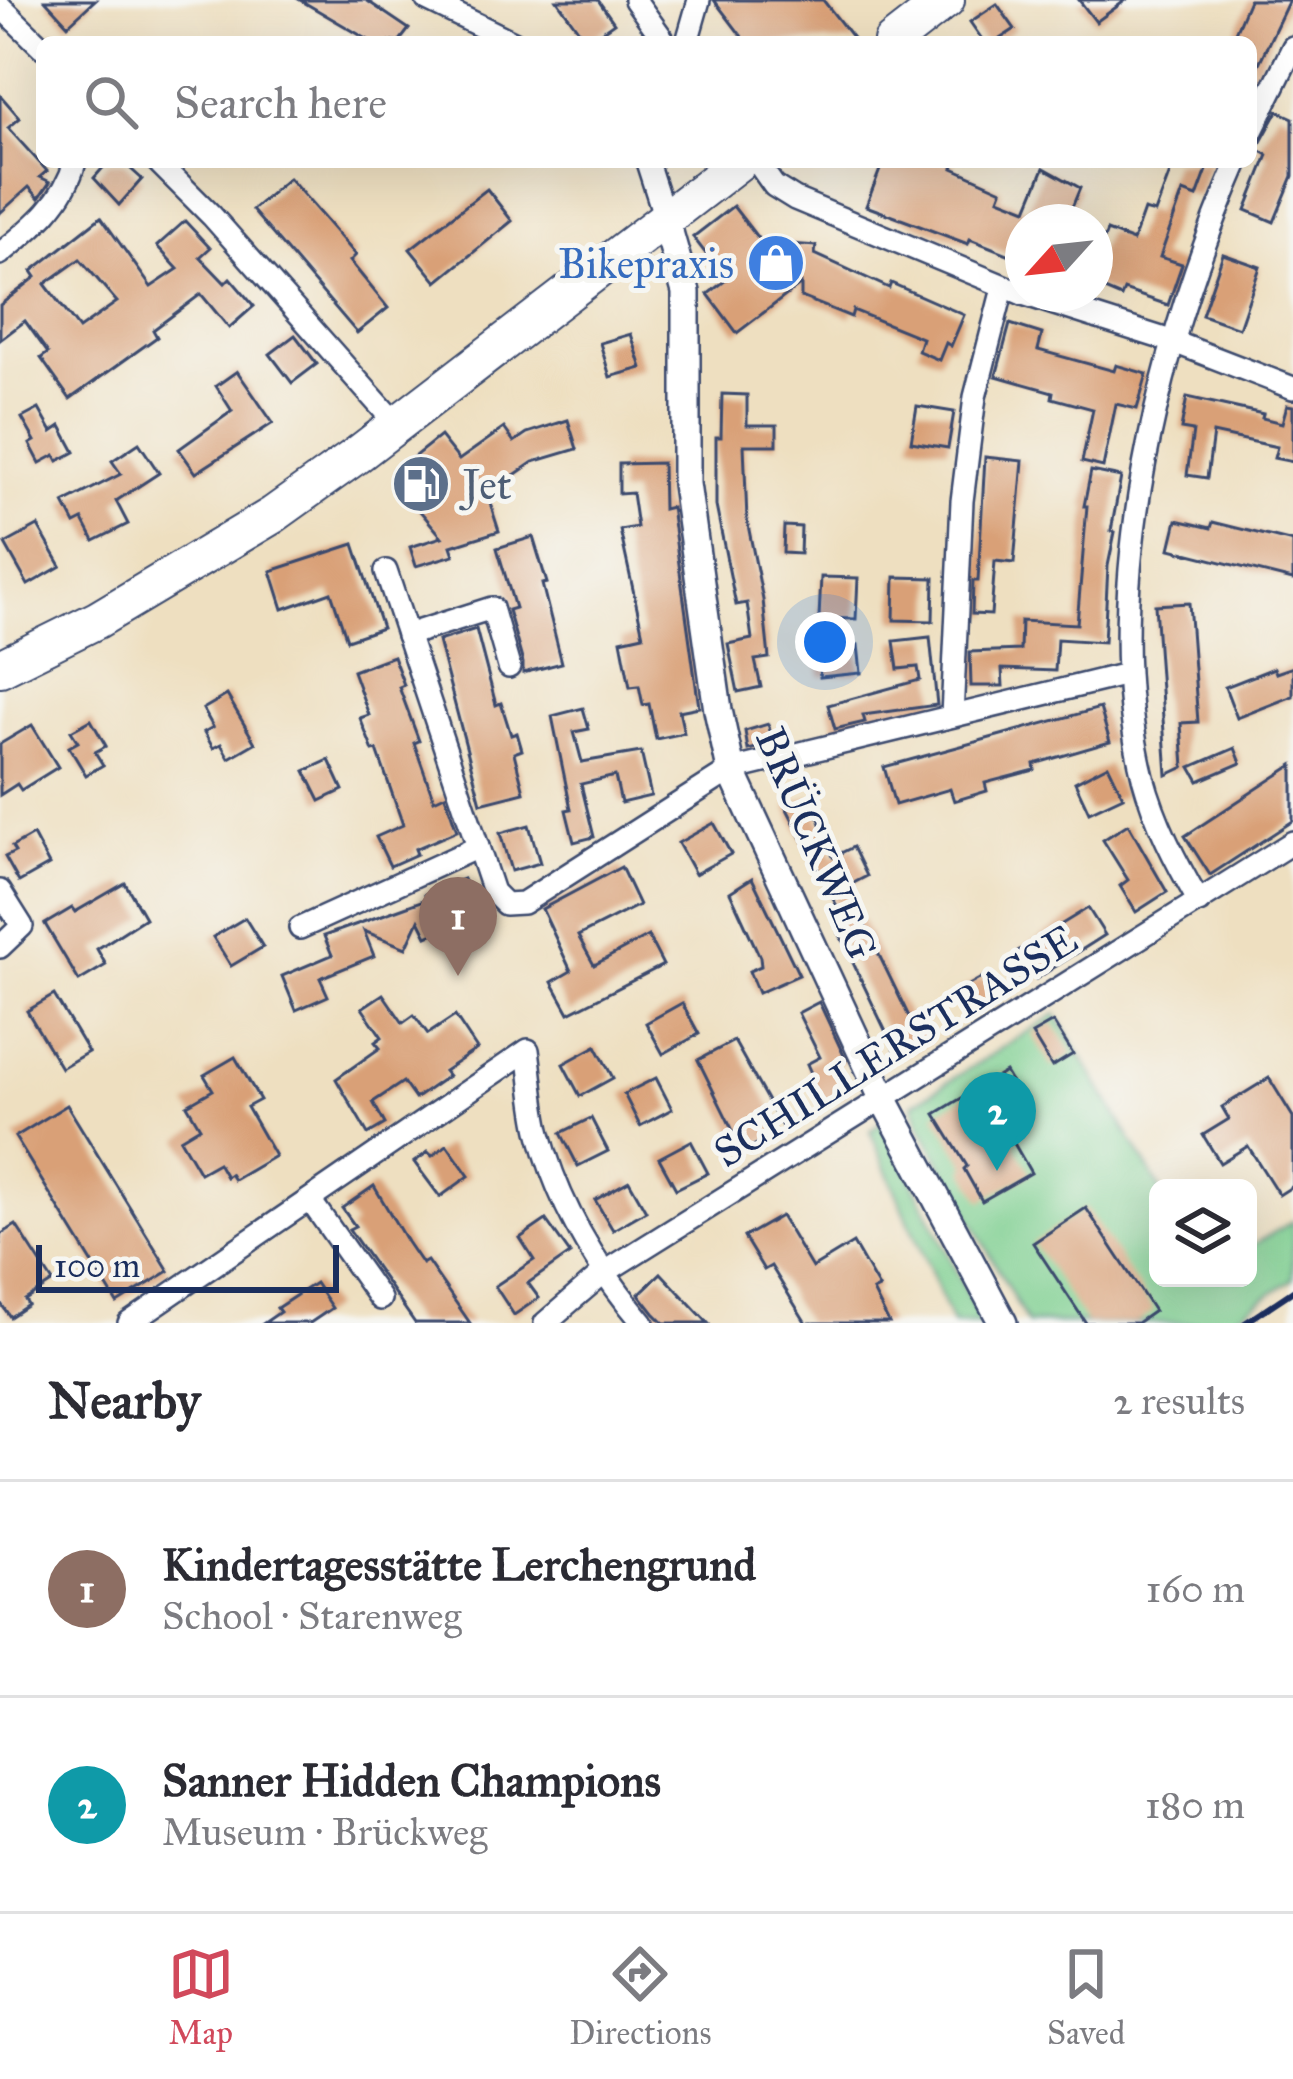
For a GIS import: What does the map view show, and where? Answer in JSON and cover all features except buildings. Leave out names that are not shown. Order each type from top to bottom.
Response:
[{"type":"main road","points":[[900,36],[946,0]]},
{"type":"main road","points":[[0,668],[97,620],[273,514],[397,425],[731,168]]},
{"type":"street","points":[[427,0],[501,36]]},
{"type":"street","points":[[634,0],[661,36]]},
{"type":"street","points":[[689,36],[700,0]]},
{"type":"street","points":[[0,7],[36,41]]},
{"type":"street","points":[[1257,121],[1293,47]]},
{"type":"street","points":[[0,254],[55,205],[73,168]]},
{"type":"street","points":[[164,168],[397,425]]},
{"type":"street","points":[[649,168],[665,218]]},
{"type":"street","points":[[761,168],[774,186],[795,199],[1005,287]]},
{"type":"street","points":[[1199,902],[1167,845],[1144,780],[1127,674],[1129,596],[1139,492],[1174,342],[1236,168]]},
{"type":"street","name":"BRÜCKWEG","points":[[665,218],[686,292],[686,484],[731,770],[883,1098],[1003,1323]]},
{"type":"street","points":[[952,716],[962,501],[975,397],[1008,312]]},
{"type":"street","points":[[1079,312],[1293,388]]},
{"type":"street","points":[[386,571],[478,848],[497,899],[505,904],[524,903],[731,770],[1127,674]]},
{"type":"street","points":[[407,635],[492,608],[509,667]]},
{"type":"street","name":"SCHILLERSTRASSE","points":[[545,1323],[602,1274],[1293,842]]},
{"type":"street","points":[[301,928],[478,848]]},
{"type":"street","points":[[0,892],[22,926],[0,947]]},
{"type":"street","points":[[130,1323],[528,1049],[539,1132],[559,1187],[602,1274],[643,1323]]},
{"type":"street","points":[[310,1200],[380,1299]]},
{"type":"green space","points":[[1056,1014],[1155,1179],[1149,1179],[1149,1287],[1257,1287],[1257,1243],[1293,1221],[1293,1279],[1226,1323],[1027,1323],[913,1104]]},
{"type":"green space","points":[[883,1120],[981,1323],[952,1323],[870,1131]]},
{"type":"railway","points":[[1245,1323],[1293,1291]]},
{"type":"place","name":"Bikepraxis","points":[[776,263]]},
{"type":"place","name":"Jet","points":[[421,484]]},
{"type":"place","name":"Kindertagesstätte Lerchengrund","points":[[458,976]]},
{"type":"place","name":"Sanner Hidden Champions","points":[[997,1171]]}]
